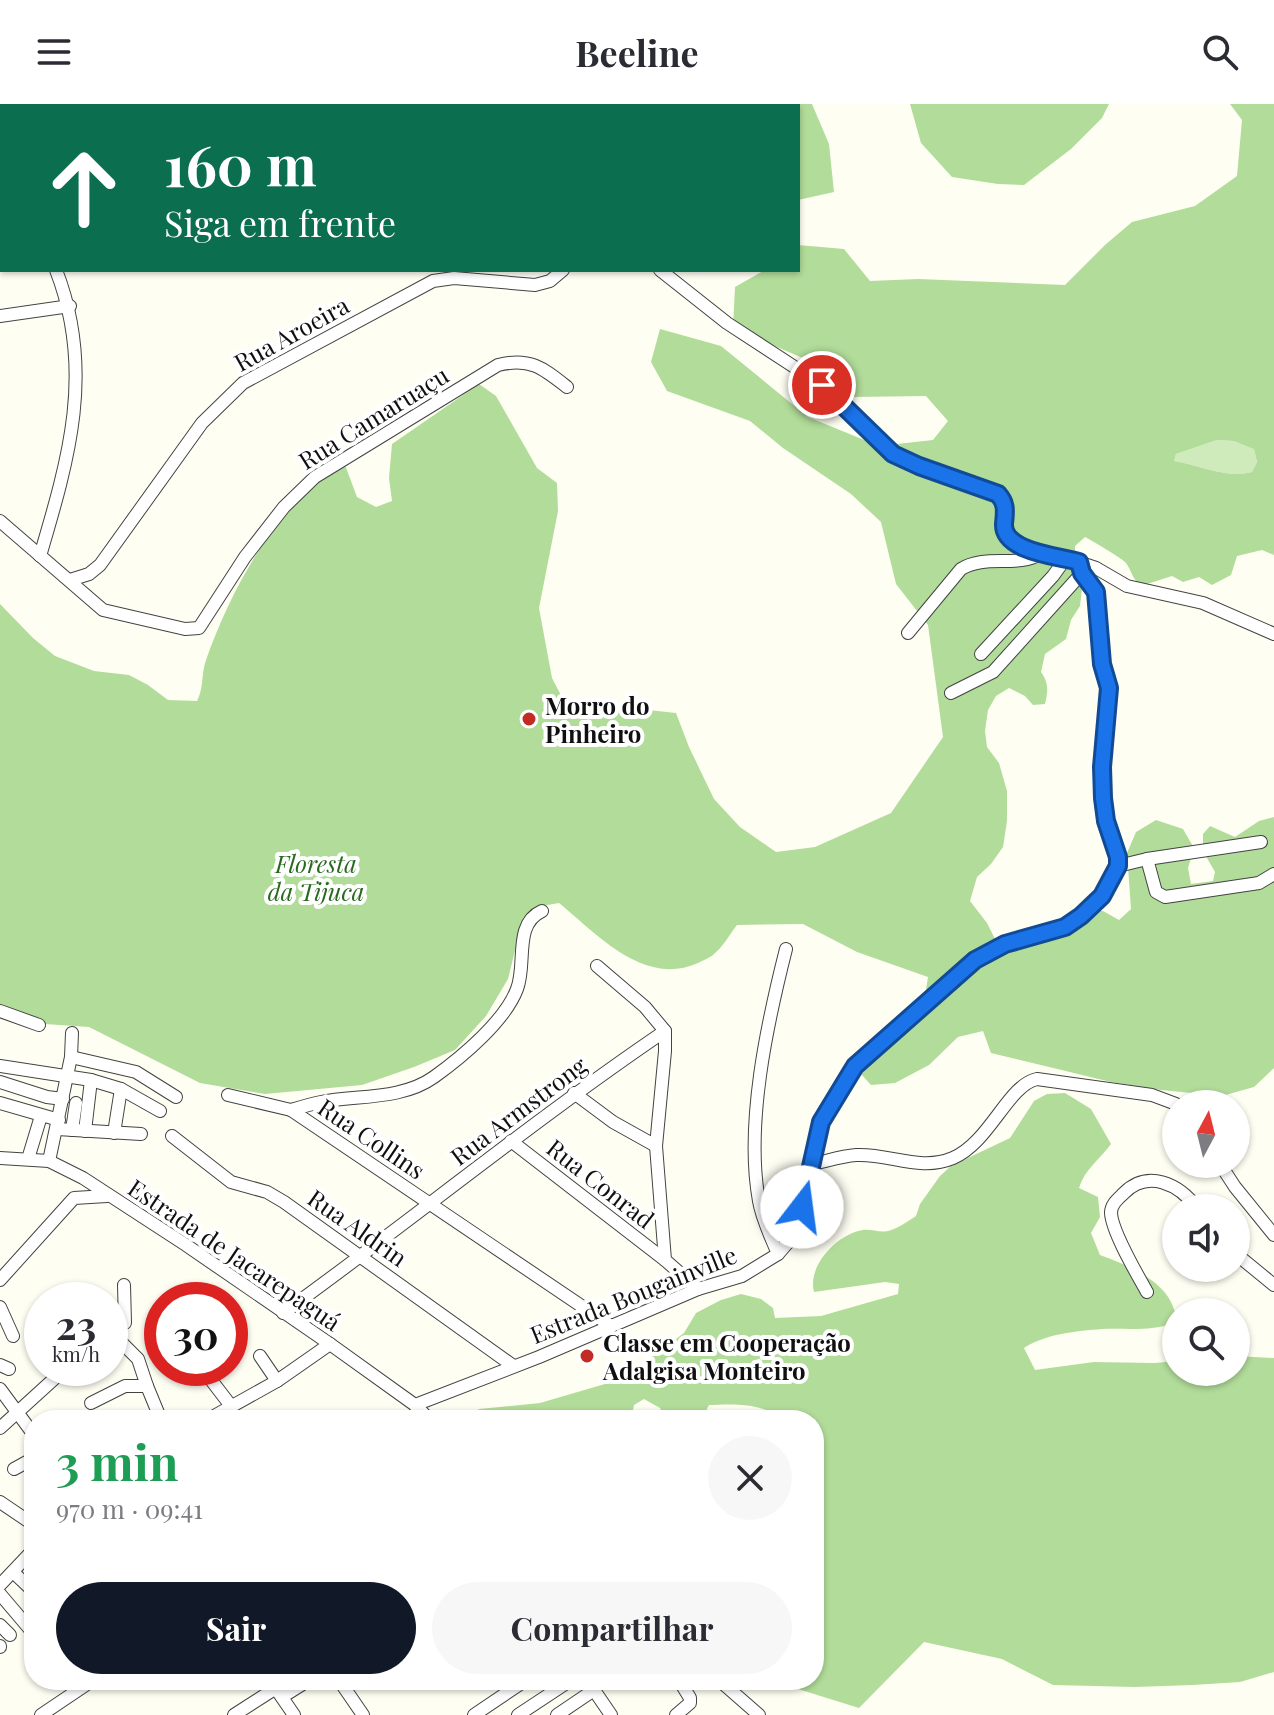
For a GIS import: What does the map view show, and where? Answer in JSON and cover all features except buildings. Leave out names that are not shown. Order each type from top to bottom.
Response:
[{"type":"street","points":[[40,556],[72,438],[76,393],[70,306],[57,272]]},
{"type":"street","name":"Rua Aroeira","points":[[70,580],[89,574],[100,565],[202,423],[243,383],[433,281],[454,278],[535,285],[550,281],[561,272]]},
{"type":"street","points":[[663,272],[727,323],[815,380],[893,454],[998,494],[1005,507],[1004,529],[1008,539],[1040,554],[1066,558],[1080,568],[1096,592],[1102,664],[1109,688],[1102,767],[1103,798],[1118,866],[1261,842]]},
{"type":"street","points":[[0,316],[70,306]]},
{"type":"street","name":"Rua Camaruaçu","points":[[70,580],[103,610],[185,629],[199,628],[224,586],[284,507],[315,477],[498,365],[512,362],[541,366],[567,387]]},
{"type":"street","points":[[0,521],[70,580]]},
{"type":"street","points":[[908,633],[967,565],[987,560],[1031,558],[1040,554]]},
{"type":"street","points":[[981,654],[1066,558]]},
{"type":"street","points":[[1080,568],[1096,568],[1127,586],[1203,603],[1274,634]]},
{"type":"street","points":[[951,693],[993,672],[1080,568]]},
{"type":"street","points":[[1147,859],[1156,892],[1165,897],[1259,883],[1274,874]]},
{"type":"street","name":"Estrada Bougainville","points":[[415,1405],[539,1357],[698,1289],[742,1276],[778,1254],[796,1228],[825,1112],[855,1066],[975,960],[1005,944],[1065,927],[1081,916],[1102,896],[1118,866]]},
{"type":"street","name":"Rua Collins","points":[[291,1110],[320,1102],[409,1089],[434,1077],[499,1019],[510,1004],[522,973],[523,943],[528,922],[542,911]]},
{"type":"street","points":[[778,1254],[759,1203],[754,1139],[770,1024],[786,949]]},
{"type":"street","points":[[597,966],[645,1007],[665,1031],[656,1146],[665,1260]]},
{"type":"street","points":[[0,1011],[39,1025]]},
{"type":"street","name":"Rua Armstrong","points":[[283,1313],[362,1257],[574,1093],[665,1031]]},
{"type":"street","points":[[72,1033],[68,1077],[70,1101],[78,1130]]},
{"type":"street","points":[[71,1057],[136,1072],[176,1097]]},
{"type":"street","points":[[70,1101],[0,1083],[3,1068],[91,1080],[121,1089],[160,1111]]},
{"type":"street","points":[[813,1164],[856,1155],[931,1164],[955,1157],[980,1139],[1022,1084],[1037,1079],[1162,1099]]},
{"type":"street","points":[[78,1130],[91,1080]]},
{"type":"street","points":[[114,1133],[121,1089]]},
{"type":"street","points":[[574,1093],[613,1122],[656,1146]]},
{"type":"street","points":[[228,1095],[291,1110]]},
{"type":"street","points":[[49,1161],[58,1125],[70,1101]]},
{"type":"street","points":[[0,1103],[78,1130],[141,1134]]},
{"type":"street","name":"Rua Collins","points":[[291,1110],[611,1326]]},
{"type":"street","points":[[28,1159],[41,1116]]},
{"type":"street","name":"Rua Aldrin","points":[[172,1136],[231,1182],[267,1192],[512,1365]]},
{"type":"street","name":"Rua Conrad","points":[[511,1141],[698,1289]]},
{"type":"street","name":"Estrada de Jacarepaguá","points":[[0,1158],[49,1161],[65,1168],[330,1344],[420,1410]]},
{"type":"street","points":[[65,1168],[74,1198]]},
{"type":"street","points":[[1229,1178],[1274,1235]]},
{"type":"street","points":[[1147,1292],[1111,1215],[1112,1205],[1132,1185],[1142,1180],[1168,1184],[1183,1194]]},
{"type":"street","points":[[3,1271],[74,1198],[111,1197]]},
{"type":"street","points":[[1250,1265],[1274,1285]]},
{"type":"street","points":[[0,1307],[13,1336]]},
{"type":"street","points":[[224,1410],[277,1381],[330,1344]]},
{"type":"street","points":[[128,1348],[138,1359],[144,1377]]},
{"type":"street","points":[[260,1356],[277,1381]]},
{"type":"street","points":[[0,1428],[46,1386]]},
{"type":"street","points":[[91,1403],[125,1386],[144,1386]]},
{"type":"street","points":[[147,1386],[157,1410]]},
{"type":"street","points":[[216,1386],[231,1406]]},
{"type":"street","points":[[0,1389],[24,1420]]},
{"type":"street","points":[[14,1469],[24,1464]]},
{"type":"street","points":[[1,1505],[24,1519]]},
{"type":"street","points":[[0,1585],[24,1560]]},
{"type":"street","points":[[13,1572],[24,1582]]},
{"type":"street","points":[[0,1594],[24,1622]]},
{"type":"street","points":[[0,1625],[10,1635]]},
{"type":"street","points":[[41,1715],[78,1690]]},
{"type":"street","points":[[234,1715],[273,1690]]},
{"type":"street","points":[[277,1690],[294,1715]]},
{"type":"street","points":[[344,1715],[360,1710],[346,1690]]},
{"type":"street","points":[[474,1715],[511,1690]]},
{"type":"street","points":[[518,1715],[556,1690]]},
{"type":"street","points":[[676,1715],[690,1703],[685,1690]]},
{"type":"street","points":[[730,1690],[759,1715]]},
{"type":"street","points":[[557,1715],[594,1692],[611,1715]]},
{"type":"green space","points":[[800,104],[812,104],[829,144],[834,192],[800,200]]},
{"type":"green space","points":[[910,104],[1109,104],[1102,118],[1071,149],[1024,185],[952,177],[921,143]]},
{"type":"green space","name":"Floresta da Tijuca","points":[[1230,104],[1274,104],[1274,555],[1262,550],[1237,556],[1231,575],[1212,585],[1199,577],[1183,582],[1172,576],[1141,586],[1126,563],[1100,545],[1085,537],[1075,546],[1075,560],[1084,572],[1080,606],[1071,620],[1066,639],[1045,654],[1041,672],[1047,688],[1045,704],[1033,705],[1025,696],[1009,688],[996,696],[988,710],[985,731],[987,747],[999,763],[1007,791],[1007,821],[1003,847],[977,877],[970,901],[995,939],[1041,934],[1061,926],[1078,910],[1103,911],[1119,920],[1131,909],[1127,853],[1136,832],[1156,820],[1183,829],[1194,848],[1188,868],[1191,884],[1213,881],[1215,872],[1203,851],[1203,834],[1210,826],[1235,837],[1259,821],[1274,817],[1274,1068],[1254,1087],[1243,1090],[1162,1090],[1111,1082],[991,1053],[983,1031],[958,1037],[929,1065],[895,1083],[871,1085],[861,1074],[926,990],[928,977],[857,952],[803,924],[737,925],[720,948],[708,958],[678,969],[659,968],[623,954],[559,903],[542,906],[523,918],[508,979],[486,1016],[455,1050],[362,1085],[265,1094],[200,1083],[89,1027],[45,1024],[0,1005],[0,604],[55,656],[94,671],[129,675],[168,700],[197,701],[206,660],[236,590],[262,546],[292,505],[313,484],[345,465],[357,497],[376,507],[392,501],[389,478],[392,444],[479,384],[496,396],[537,468],[557,483],[558,511],[539,608],[552,678],[564,701],[676,713],[714,799],[740,827],[776,852],[815,847],[891,813],[943,737],[928,625],[896,584],[881,522],[851,494],[783,448],[750,421],[667,391],[651,362],[660,329],[721,346],[808,417],[879,446],[933,440],[948,421],[926,396],[853,397],[812,362],[733,328],[735,287],[761,272],[800,272],[800,245],[844,249],[870,281],[918,279],[1065,285],[1132,222],[1195,206],[1237,176],[1242,120]],"holes":[[[1217,440],[1234,441],[1254,449],[1257,462],[1252,472],[1232,474],[1174,461],[1176,454]]]},
{"type":"green space","points":[[1217,440],[1234,441],[1254,448],[1257,463],[1252,472],[1223,473],[1174,461],[1176,454]]},
{"type":"green space","points":[[1065,1093],[1091,1109],[1111,1144],[1089,1170],[1079,1188],[1098,1197],[1100,1217],[1091,1233],[1100,1255],[1138,1271],[1160,1287],[1168,1298],[1162,1298],[1162,1326],[1072,1332],[1042,1339],[1024,1348],[1035,1370],[1094,1362],[1162,1362],[1162,1386],[1250,1386],[1250,1357],[1274,1358],[1274,1672],[1240,1682],[1193,1685],[1053,1685],[1002,1659],[924,1642],[859,1708],[801,1690],[824,1690],[824,1410],[766,1410],[727,1404],[709,1405],[706,1410],[661,1410],[644,1399],[634,1405],[633,1410],[478,1410],[540,1403],[622,1379],[684,1333],[696,1313],[741,1294],[761,1299],[773,1308],[775,1318],[821,1316],[898,1294],[899,1284],[885,1282],[814,1292],[815,1272],[826,1253],[843,1238],[863,1230],[891,1230],[916,1216],[920,1204],[940,1176],[951,1166],[1010,1138],[1034,1101],[1047,1094]]},
{"type":"place","name":"Morro do Pinheiro","points":[[529,719]]},
{"type":"place","name":"Classe em Cooperação Adalgisa Monteiro","points":[[587,1356]]},
{"type":"route","points":[[802,1207],[821,1122],[855,1066],[975,960],[1005,944],[1065,927],[1081,916],[1102,896],[1118,866],[1103,798],[1102,767],[1109,688],[1102,664],[1095,588],[1082,573],[1079,562],[1040,554],[1008,539],[1004,529],[1005,507],[998,494],[893,454],[822,385]]}]
